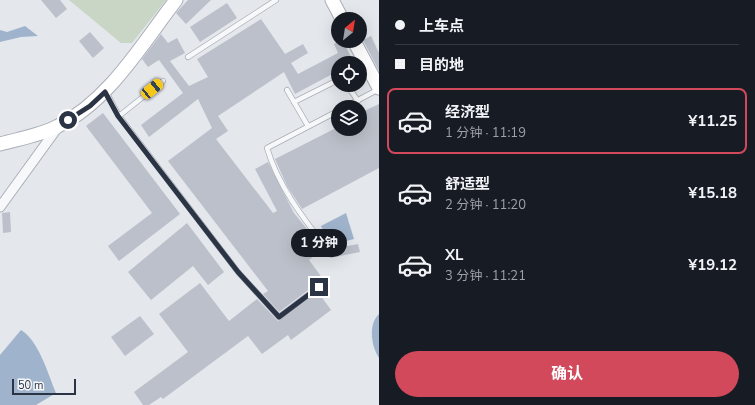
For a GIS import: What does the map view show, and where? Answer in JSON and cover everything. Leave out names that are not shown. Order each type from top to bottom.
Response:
[{"type":"main road","points":[[0,144],[58,127],[90,106],[105,92],[176,0]]},
{"type":"main road","points":[[332,0],[338,12]]},
{"type":"main road","points":[[358,48],[379,89]]},
{"type":"street","points":[[0,207],[58,127]]},
{"type":"lane","points":[[188,57],[276,0]]},
{"type":"lane","points":[[118,116],[163,80]]},
{"type":"lane","points":[[294,102],[331,84]]},
{"type":"lane","points":[[352,92],[358,100],[379,89]]},
{"type":"lane","points":[[287,90],[308,126]]},
{"type":"lane","points":[[105,92],[118,116],[238,272],[279,317],[319,287]]},
{"type":"lane","points":[[325,246],[298,212],[270,160],[267,148],[331,114]]},
{"type":"green space","points":[[69,0],[166,0],[132,43],[121,43]]},
{"type":"water","points":[[25,26],[38,36],[21,37],[0,42],[0,30],[7,32]]},
{"type":"water","points":[[346,213],[354,239],[331,245],[321,226]]},
{"type":"water","points":[[379,314],[379,358],[374,347],[372,329],[373,323]]},
{"type":"water","points":[[21,330],[33,342],[38,350],[56,393],[36,405],[0,405],[0,355]]},
{"type":"building","points":[[41,0],[60,0],[67,9],[56,18]]},
{"type":"building","points":[[188,0],[211,0],[186,24],[176,13]]},
{"type":"building","points":[[227,3],[237,18],[200,42],[190,27]]},
{"type":"building","points":[[261,19],[285,54],[303,44],[308,53],[291,63],[298,74],[331,57],[331,75],[295,94],[284,72],[218,116],[228,131],[216,139],[273,213],[277,211],[255,169],[268,162],[294,213],[323,249],[309,260],[323,279],[279,312],[263,294],[268,291],[168,161],[212,128],[198,99],[149,137],[141,125],[183,93],[159,60],[148,67],[142,59],[161,34],[168,43],[177,38],[185,53],[170,61],[189,86],[208,77],[197,59]]},
{"type":"building","points":[[90,32],[104,48],[93,58],[79,41]]},
{"type":"building","points":[[371,36],[379,53],[379,71],[367,48],[367,38]]},
{"type":"building","points":[[336,48],[346,48],[350,56],[332,56],[338,53]]},
{"type":"building","points":[[379,104],[379,168],[302,209],[287,186],[275,159],[331,131],[331,136],[367,136],[367,110]]},
{"type":"building","points":[[103,113],[180,214],[119,261],[108,246],[152,213],[86,126]]},
{"type":"building","points":[[10,212],[11,232],[3,233],[2,213]]},
{"type":"building","points":[[187,223],[224,272],[208,285],[193,266],[151,300],[128,272]]},
{"type":"building","points":[[358,244],[360,252],[330,258],[328,250]]},
{"type":"building","points":[[200,283],[229,321],[257,299],[278,321],[318,292],[331,310],[291,340],[288,335],[262,354],[248,336],[163,399],[161,397],[149,405],[143,405],[134,392],[188,352],[159,314]]},
{"type":"building","points":[[140,316],[154,334],[125,356],[111,337]]},
{"type":"route","points":[[68,120],[90,106],[105,92],[118,116],[238,272],[279,317],[319,287]]}]
